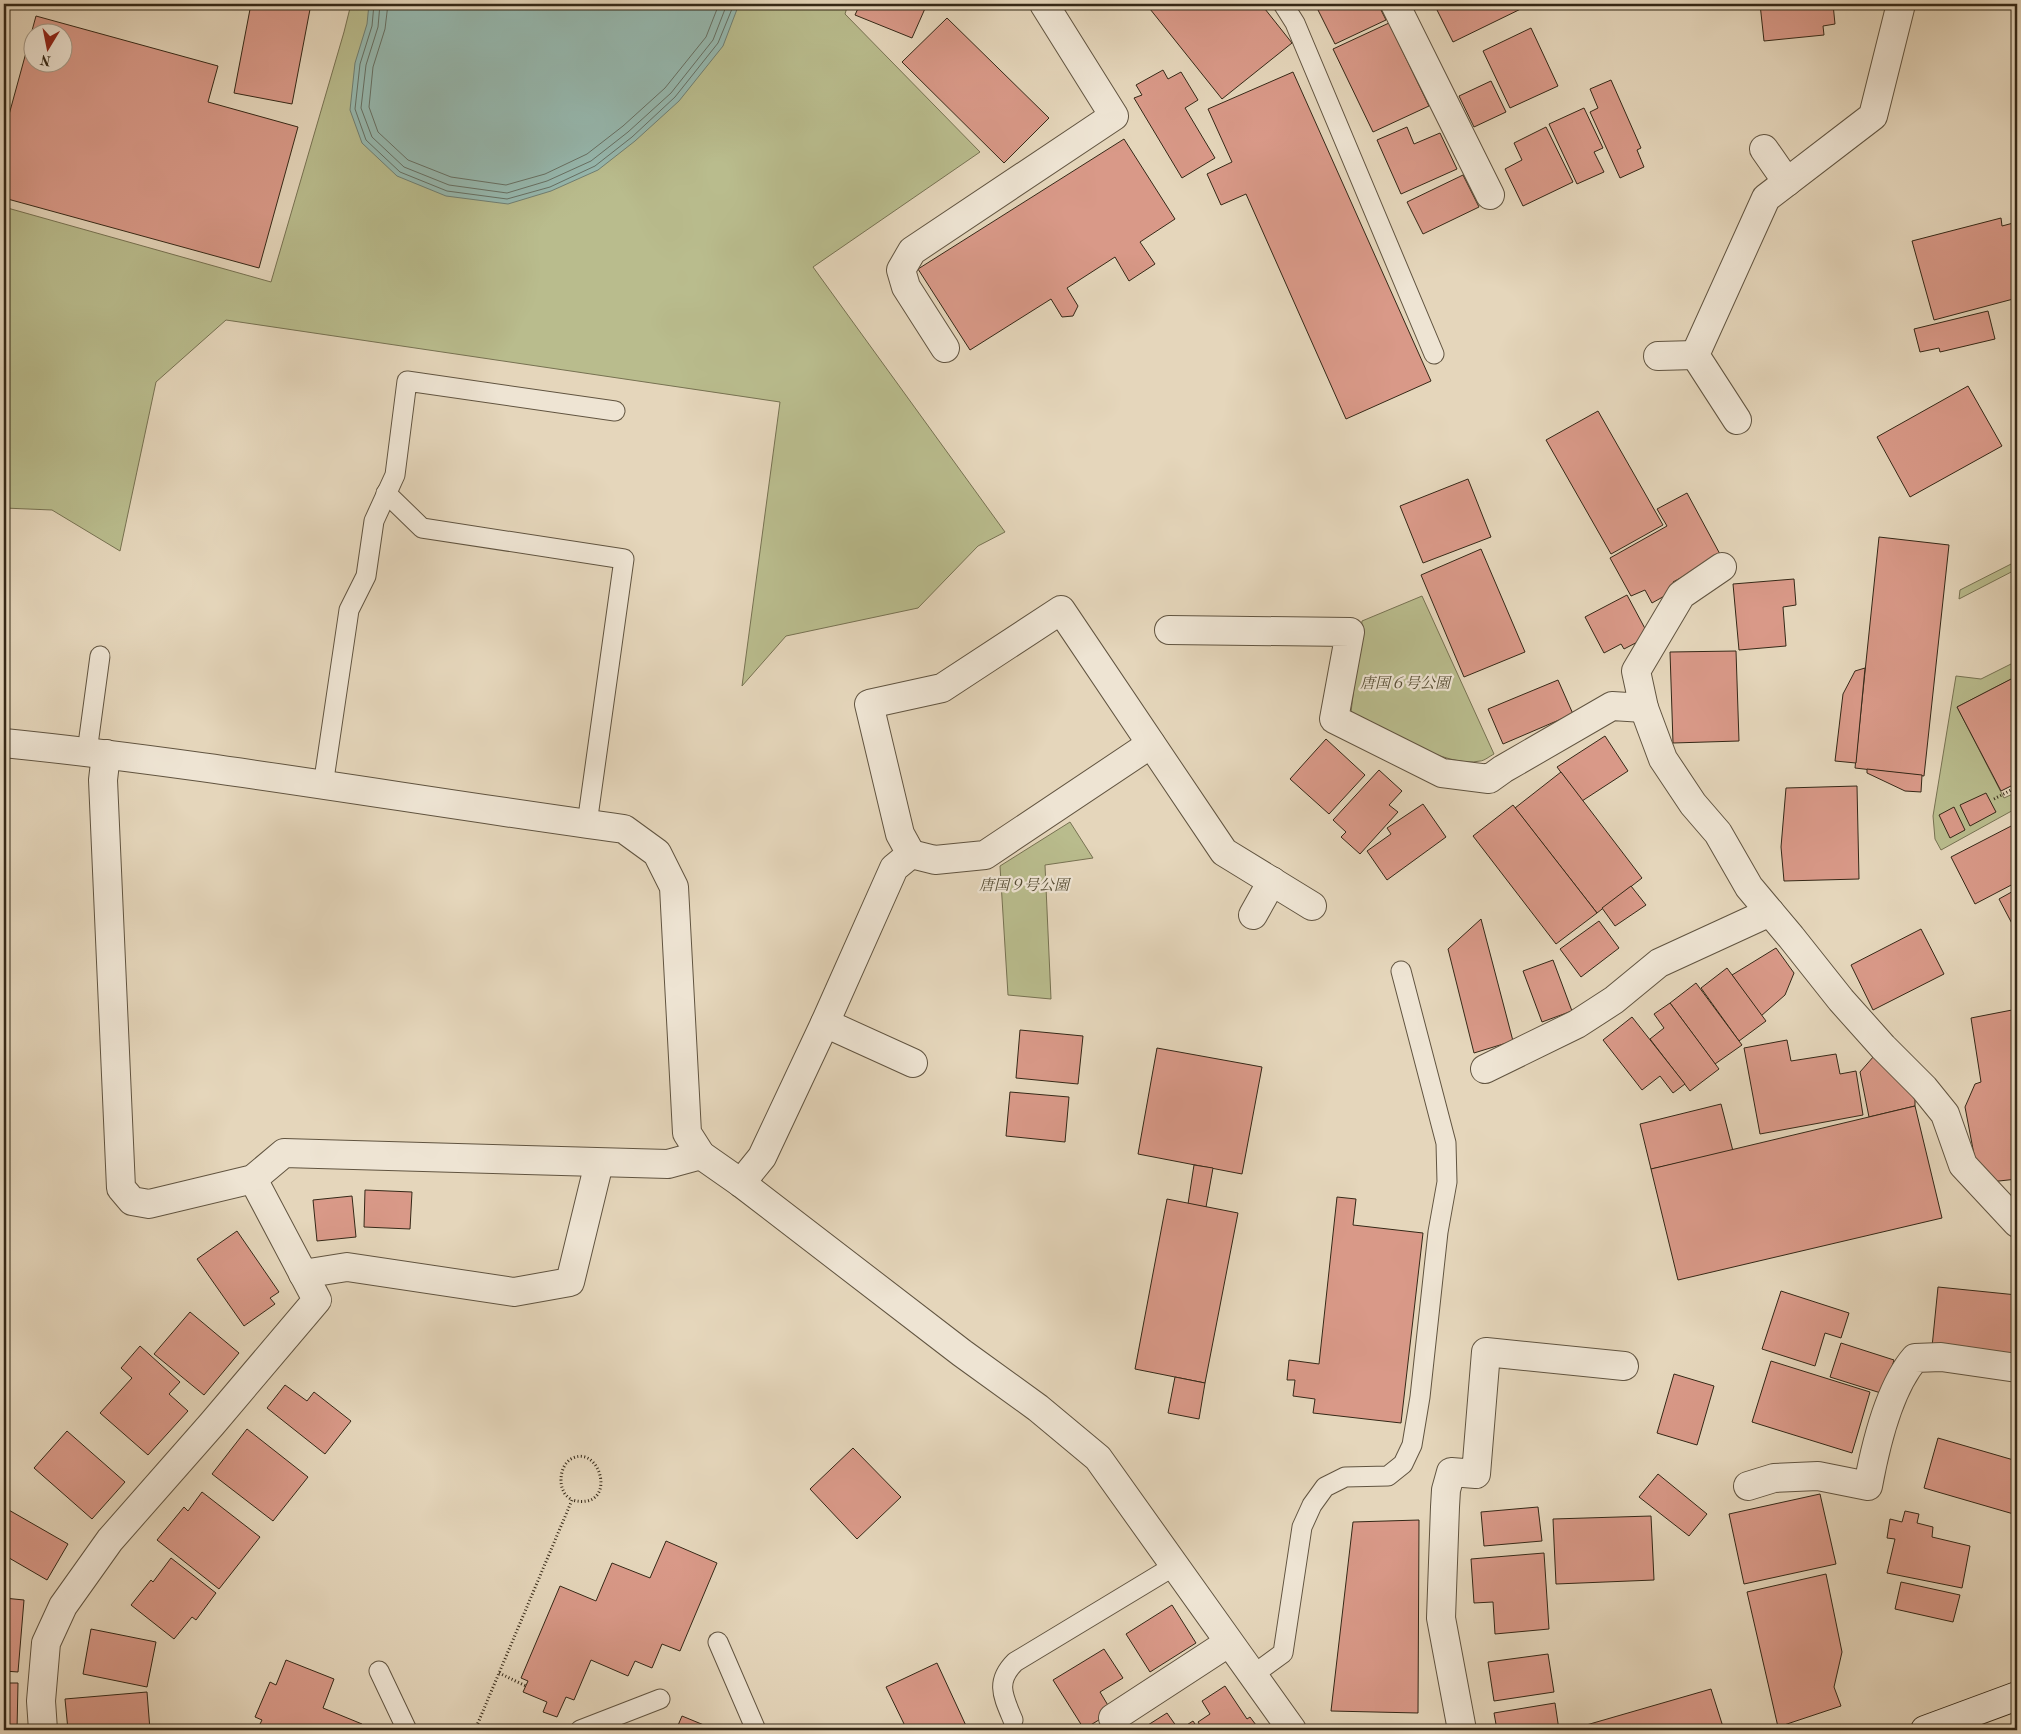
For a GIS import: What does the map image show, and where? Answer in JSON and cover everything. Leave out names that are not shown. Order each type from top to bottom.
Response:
[{"type":"street","points":[[945,348],[906,288],[901,270],[912,252],[1114,116],[1044,4]]},
{"type":"street","points":[[1395,4],[1490,195]]},
{"type":"street","points":[[1695,355],[1766,198],[1873,116],[1901,4]]},
{"type":"street","points":[[1764,150],[1787,182]]},
{"type":"street","points":[[1658,356],[1695,355]]},
{"type":"street","points":[[1695,355],[1737,420]]},
{"type":"street","points":[[1722,567],[1681,595],[1636,671],[1644,708],[1663,759],[1692,804],[1718,832],[1749,887],[1841,1000],[1883,1047],[1924,1088],[1945,1114],[1963,1165],[2017,1223]]},
{"type":"street","points":[[1150,744],[985,854],[935,860],[911,854],[900,834],[869,704],[942,688],[1061,610],[1224,852],[1312,906]]},
{"type":"street","points":[[1169,630],[1350,632],[1334,719],[1442,773],[1489,779],[1612,706],[1644,708]]},
{"type":"street","points":[[4,743],[96,753],[624,829],[657,853],[674,886],[687,1133],[701,1155],[741,1183],[962,1354],[1038,1408],[1098,1458],[1228,1643],[1292,1730]]},
{"type":"street","points":[[96,753],[103,780],[121,1188],[132,1202],[148,1204],[253,1179],[284,1154],[668,1164],[701,1155]]},
{"type":"street","points":[[741,1183],[762,1156],[825,1023],[894,868],[911,854]]},
{"type":"street","points":[[1252,915],[1272,881]]},
{"type":"street","points":[[1485,1069],[1577,1024],[1614,1000],[1658,963],[1770,912]]},
{"type":"street","points":[[825,1023],[913,1063]]},
{"type":"street","points":[[303,1274],[348,1267],[514,1292],[570,1282],[598,1163]]},
{"type":"street","points":[[43,1730],[41,1701],[46,1642],[63,1606],[110,1540],[317,1300],[253,1179]]},
{"type":"street","points":[[1462,1730],[1441,1618],[1444,1507],[1451,1472],[1476,1474],[1486,1352],[1624,1366]]},
{"type":"street","points":[[1748,1486],[1774,1478],[1818,1476],[1868,1486],[1872,1463],[1884,1424],[1904,1371],[1915,1358],[1941,1357],[2017,1368]]},
{"type":"street","points":[[1113,1718],[1228,1643]]},
{"type":"street","points":[[1925,1730],[2017,1696]]},
{"type":"lane","points":[[1283,4],[1295,23],[1434,354]]},
{"type":"lane","points":[[323,786],[350,610],[366,576],[374,521],[395,475],[408,381],[615,412]]},
{"type":"lane","points":[[386,493],[422,528],[624,559],[587,824]]},
{"type":"lane","points":[[96,753],[100,656]]},
{"type":"lane","points":[[1253,1675],[1283,1652],[1302,1527],[1312,1505],[1325,1487],[1345,1477],[1388,1476],[1402,1464],[1412,1445],[1420,1396],[1438,1232],[1447,1182],[1447,1162],[1446,1143],[1401,971]]},
{"type":"lane","points":[[1013,1720],[1002,1688],[1007,1670],[1015,1662],[1174,1566]]},
{"type":"lane","points":[[718,1642],[756,1730]]},
{"type":"lane","points":[[379,1671],[407,1730]]},
{"type":"lane","points":[[580,1730],[660,1699]]},
{"type":"path","points":[[1994,799],[2017,787]]},
{"type":"path","points":[[585,1457],[595,1464],[600,1472],[600,1490],[596,1497],[588,1502],[572,1500],[564,1493],[560,1482],[562,1472],[574,1458],[585,1457]]},
{"type":"path","points":[[475,1730],[572,1500]]},
{"type":"path","points":[[499,1673],[526,1686]]},
{"type":"green space","points":[[351,4],[848,4],[845,14],[980,152],[813,267],[1005,532],[978,546],[918,608],[786,636],[742,686],[780,402],[226,320],[156,382],[120,551],[52,510],[4,508],[4,207],[271,282]]},
{"type":"green space","points":[[2017,561],[2017,569],[1959,599],[1960,590]]},
{"type":"green space","name":"唐国６号公園","points":[[1422,596],[1494,754],[1483,760],[1466,762],[1433,753],[1396,737],[1351,712],[1362,621]]},
{"type":"green space","points":[[2017,661],[2017,676],[1957,707],[2004,798],[2017,792],[2017,808],[1941,850],[1935,839],[1933,816],[1956,676],[1981,679]]},
{"type":"green space","name":"唐国９号公園","points":[[1070,822],[1093,858],[1045,865],[1051,999],[1008,995],[1000,866]]},
{"type":"water","points":[[369,4],[739,4],[723,46],[679,101],[635,141],[598,170],[551,191],[508,204],[446,196],[397,176],[362,143],[350,110],[355,63],[367,24]]},
{"type":"building","points":[[251,4],[311,4],[292,104],[234,93]]},
{"type":"building","points":[[860,4],[927,4],[912,38],[855,15]]},
{"type":"building","points":[[1146,4],[1261,4],[1292,43],[1222,99]]},
{"type":"building","points":[[1315,4],[1378,4],[1386,20],[1335,44]]},
{"type":"building","points":[[1434,4],[1531,4],[1453,42]]},
{"type":"building","points":[[1760,4],[1833,4],[1835,24],[1823,26],[1824,35],[1764,41]]},
{"type":"building","points":[[36,16],[58,22],[34,22]]},
{"type":"building","points":[[947,18],[1049,118],[1004,163],[902,62]]},
{"type":"building","points":[[1389,23],[1429,106],[1373,132],[1333,49]]},
{"type":"building","points":[[72,26],[218,66],[208,102],[298,127],[259,268],[4,198],[4,133],[22,67],[22,72],[72,72]]},
{"type":"building","points":[[1531,28],[1558,86],[1510,108],[1483,51]]},
{"type":"building","points":[[1163,70],[1168,79],[1181,72],[1198,100],[1185,108],[1215,158],[1182,178],[1134,98],[1142,95],[1136,85]]},
{"type":"building","points":[[1293,72],[1431,381],[1346,419],[1246,194],[1221,205],[1207,174],[1232,162],[1208,109]]},
{"type":"building","points":[[1611,80],[1641,148],[1637,150],[1644,167],[1620,178],[1590,112],[1598,108],[1590,89]]},
{"type":"building","points":[[1491,81],[1506,112],[1474,127],[1459,96]]},
{"type":"building","points":[[1584,108],[1603,148],[1594,152],[1604,172],[1577,184],[1549,124]]},
{"type":"building","points":[[1407,127],[1414,144],[1440,133],[1457,169],[1401,194],[1377,140]]},
{"type":"building","points":[[1546,127],[1573,182],[1523,206],[1505,169],[1522,160],[1514,143]]},
{"type":"building","points":[[1124,139],[1175,219],[1140,242],[1155,264],[1129,281],[1115,257],[1067,288],[1078,306],[1073,316],[1062,317],[1051,299],[970,350],[918,269]]},
{"type":"building","points":[[1463,175],[1479,207],[1423,234],[1407,202]]},
{"type":"building","points":[[2001,218],[2002,226],[2017,222],[2017,298],[1934,320],[1912,241]]},
{"type":"building","points":[[1988,311],[1995,339],[1940,352],[1939,348],[1920,352],[1914,329]]},
{"type":"building","points":[[1968,386],[2002,446],[1910,497],[1877,437]]},
{"type":"building","points":[[1598,411],[1663,525],[1611,554],[1546,440]]},
{"type":"building","points":[[1468,479],[1491,537],[1423,563],[1400,506]]},
{"type":"building","points":[[1687,493],[1721,556],[1673,582],[1677,589],[1652,603],[1645,590],[1631,596],[1610,558],[1667,526],[1657,509]]},
{"type":"building","points":[[1879,537],[1949,545],[1924,776],[1855,768]]},
{"type":"building","points":[[1481,549],[1525,652],[1464,677],[1421,575]]},
{"type":"building","points":[[1794,579],[1796,605],[1783,607],[1786,646],[1739,650],[1733,584]]},
{"type":"building","points":[[1627,595],[1649,636],[1624,649],[1621,644],[1604,653],[1585,617]]},
{"type":"building","points":[[1736,651],[1739,741],[1673,743],[1670,652]]},
{"type":"building","points":[[1865,668],[1856,763],[1835,761],[1843,694],[1855,671]]},
{"type":"building","points":[[2017,676],[2017,783],[2001,791],[1957,707]]},
{"type":"building","points":[[1558,680],[1573,714],[1503,744],[1488,709]]},
{"type":"building","points":[[1605,736],[1628,771],[1582,801],[1557,767]]},
{"type":"building","points":[[1326,739],[1365,775],[1329,814],[1290,779]]},
{"type":"building","points":[[1867,769],[1922,775],[1921,792],[1905,791],[1867,773]]},
{"type":"building","points":[[1379,770],[1402,791],[1389,805],[1398,812],[1360,854],[1341,837],[1346,832],[1333,820]]},
{"type":"building","points":[[1561,772],[1642,878],[1597,913],[1515,808]]},
{"type":"building","points":[[1857,786],[1859,879],[1784,881],[1781,847],[1786,788]]},
{"type":"building","points":[[1986,793],[1996,812],[1970,826],[1960,805]]},
{"type":"building","points":[[1423,804],[1446,837],[1387,880],[1367,851],[1391,834],[1387,828]]},
{"type":"building","points":[[1513,805],[1597,913],[1556,944],[1473,836]]},
{"type":"building","points":[[1954,807],[1965,830],[1950,838],[1939,815]]},
{"type":"building","points":[[2017,823],[2017,882],[1975,904],[1951,857]]},
{"type":"building","points":[[1631,886],[1646,905],[1615,926],[1602,908]]},
{"type":"building","points":[[2017,889],[2017,933],[1999,899]]},
{"type":"building","points":[[1481,919],[1513,1041],[1474,1053],[1448,949]]},
{"type":"building","points":[[1599,921],[1619,948],[1581,977],[1560,949]]},
{"type":"building","points":[[1921,929],[1944,974],[1873,1010],[1851,965]]},
{"type":"building","points":[[1776,948],[1794,973],[1785,995],[1761,1016],[1732,975]]},
{"type":"building","points":[[1553,960],[1572,1011],[1542,1022],[1523,971]]},
{"type":"building","points":[[1727,968],[1766,1021],[1739,1041],[1701,988]]},
{"type":"building","points":[[1696,983],[1742,1045],[1715,1064],[1670,1003]]},
{"type":"building","points":[[1670,1003],[1719,1069],[1690,1091],[1650,1039],[1664,1028],[1654,1014]]},
{"type":"building","points":[[2012,1010],[2017,1024],[2017,1179],[1990,1182],[1976,1165],[1965,1107],[1975,1084],[1981,1082],[1971,1018]]},
{"type":"building","points":[[1632,1017],[1685,1084],[1673,1093],[1660,1076],[1642,1090],[1603,1040]]},
{"type":"building","points":[[1020,1030],[1083,1036],[1078,1084],[1016,1078]]},
{"type":"building","points":[[1787,1040],[1791,1061],[1836,1054],[1840,1074],[1856,1071],[1863,1115],[1760,1134],[1744,1048]]},
{"type":"building","points":[[1157,1048],[1262,1067],[1242,1174],[1138,1154]]},
{"type":"building","points":[[1874,1056],[1915,1098],[1915,1106],[1869,1117],[1860,1072]]},
{"type":"building","points":[[1010,1092],[1069,1097],[1065,1142],[1006,1136]]},
{"type":"building","points":[[1721,1104],[1733,1151],[1651,1169],[1640,1124]]},
{"type":"building","points":[[1915,1106],[1942,1218],[1678,1280],[1651,1169]]},
{"type":"building","points":[[1194,1165],[1213,1168],[1206,1207],[1188,1204]]},
{"type":"building","points":[[365,1190],[412,1192],[410,1229],[364,1227]]},
{"type":"building","points":[[352,1196],[356,1237],[317,1241],[313,1200]]},
{"type":"building","points":[[1337,1197],[1356,1199],[1353,1225],[1423,1233],[1401,1423],[1313,1413],[1315,1399],[1293,1396],[1295,1380],[1287,1380],[1289,1360],[1319,1364]]},
{"type":"building","points":[[1167,1199],[1238,1213],[1205,1383],[1135,1369]]},
{"type":"building","points":[[237,1231],[279,1292],[270,1298],[275,1304],[244,1326],[197,1259]]},
{"type":"building","points":[[1938,1287],[2017,1295],[2017,1356],[1932,1347]]},
{"type":"building","points":[[1781,1291],[1849,1313],[1841,1338],[1825,1333],[1815,1366],[1762,1349]]},
{"type":"building","points":[[190,1312],[239,1353],[204,1395],[154,1354]]},
{"type":"building","points":[[1841,1343],[1894,1360],[1884,1394],[1830,1377]]},
{"type":"building","points":[[140,1346],[180,1382],[169,1394],[188,1411],[148,1455],[100,1413],[132,1378],[121,1368]]},
{"type":"building","points":[[1771,1361],[1870,1392],[1852,1453],[1752,1422]]},
{"type":"building","points":[[1674,1374],[1714,1386],[1697,1445],[1657,1433]]},
{"type":"building","points":[[1175,1377],[1205,1383],[1199,1419],[1168,1413]]},
{"type":"building","points":[[285,1385],[307,1401],[314,1392],[351,1421],[325,1454],[267,1408]]},
{"type":"building","points":[[247,1429],[308,1477],[273,1521],[212,1474]]},
{"type":"building","points":[[67,1431],[125,1482],[92,1519],[34,1468]]},
{"type":"building","points":[[1938,1438],[2017,1461],[2017,1515],[1924,1488]]},
{"type":"building","points":[[853,1448],[901,1497],[857,1539],[810,1489]]},
{"type":"building","points":[[1658,1474],[1707,1514],[1689,1536],[1639,1497]]},
{"type":"building","points":[[202,1492],[260,1537],[219,1589],[157,1540],[184,1507],[188,1511]]},
{"type":"building","points":[[1820,1494],[1836,1564],[1744,1584],[1729,1514]]},
{"type":"building","points":[[1538,1507],[1542,1541],[1484,1546],[1481,1512]]},
{"type":"building","points":[[7,1509],[68,1544],[47,1580],[4,1555],[4,1515]]},
{"type":"building","points":[[1905,1511],[1919,1514],[1917,1523],[1933,1527],[1932,1537],[1970,1546],[1962,1588],[1887,1573],[1895,1539],[1887,1538],[1890,1519],[1902,1522]]},
{"type":"building","points":[[1651,1516],[1654,1580],[1556,1584],[1553,1519]]},
{"type":"building","points":[[1419,1520],[1418,1713],[1331,1711],[1353,1522]]},
{"type":"building","points":[[666,1541],[717,1563],[680,1651],[662,1644],[652,1668],[635,1661],[628,1676],[591,1660],[574,1700],[566,1697],[557,1717],[543,1712],[547,1702],[523,1692],[528,1681],[521,1678],[560,1586],[596,1601],[612,1563],[650,1578]]},
{"type":"building","points":[[1544,1553],[1549,1629],[1495,1634],[1493,1602],[1474,1603],[1471,1559]]},
{"type":"building","points":[[171,1558],[216,1593],[196,1620],[192,1617],[174,1639],[131,1605],[151,1580],[153,1582]]},
{"type":"building","points":[[1826,1574],[1842,1652],[1834,1687],[1841,1706],[1778,1727],[1747,1592]]},
{"type":"building","points":[[1901,1582],[1960,1595],[1953,1622],[1895,1609]]},
{"type":"building","points":[[4,1598],[24,1600],[18,1672],[4,1671]]},
{"type":"building","points":[[1172,1605],[1196,1643],[1150,1672],[1126,1634]]},
{"type":"building","points":[[91,1629],[156,1642],[147,1687],[83,1674]]},
{"type":"building","points":[[1104,1649],[1123,1678],[1100,1692],[1112,1712],[1084,1729],[1053,1680]]},
{"type":"building","points":[[1548,1654],[1554,1692],[1494,1701],[1488,1662]]},
{"type":"building","points":[[286,1660],[334,1679],[323,1708],[362,1724],[359,1730],[257,1730],[262,1720],[255,1717],[270,1682],[276,1685]]},
{"type":"building","points":[[937,1663],[968,1730],[907,1730],[886,1687]]},
{"type":"building","points":[[4,1683],[18,1683],[17,1730],[4,1730]]},
{"type":"building","points":[[1225,1686],[1247,1719],[1250,1717],[1259,1729],[1203,1730],[1198,1722],[1210,1714],[1202,1701]]},
{"type":"building","points":[[1711,1689],[1724,1730],[1569,1730]]},
{"type":"building","points":[[147,1692],[150,1730],[68,1730],[65,1699]]},
{"type":"building","points":[[1555,1703],[1559,1730],[1497,1730],[1494,1713]]},
{"type":"building","points":[[1167,1713],[1179,1730],[1140,1730]]},
{"type":"building","points":[[682,1716],[716,1730],[676,1730]]},
{"type":"building","points":[[1193,1721],[1199,1730],[1179,1730]]}]
